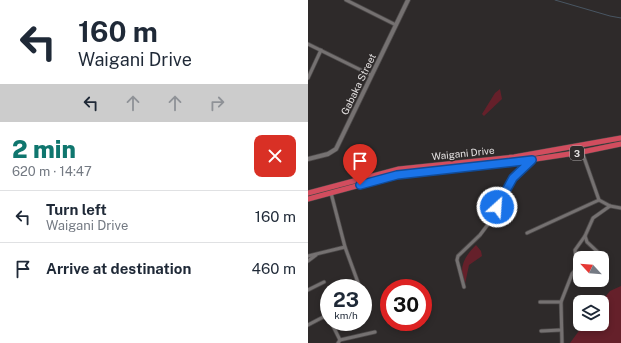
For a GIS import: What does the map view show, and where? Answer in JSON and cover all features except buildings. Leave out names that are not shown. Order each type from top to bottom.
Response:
[{"type":"highway","name":"Waigani Drive","points":[[308,193],[399,169],[488,160],[580,146],[621,138]]},
{"type":"highway","name":"Waigani Drive","points":[[310,198],[406,174],[532,160],[621,144]]},
{"type":"highway","points":[[488,160],[492,161],[520,158],[522,161]]},
{"type":"highway","points":[[379,174],[380,178],[396,174],[406,174]]},
{"type":"highway","points":[[346,182],[352,183],[373,178],[374,181]]},
{"type":"street","points":[[346,0],[396,24]]},
{"type":"street","name":"Gabaka Street","points":[[308,159],[328,154],[336,149],[408,0]]},
{"type":"street","points":[[308,44],[371,75]]},
{"type":"street","points":[[308,78],[321,50]]},
{"type":"street","points":[[580,146],[599,200],[610,206],[621,208]]},
{"type":"street","points":[[464,287],[457,260],[458,256],[480,235],[492,219],[507,187],[532,160]]},
{"type":"street","points":[[331,193],[345,246],[357,279]]},
{"type":"street","points":[[527,233],[599,200]]},
{"type":"street","points":[[575,251],[585,236],[593,218],[610,206]]},
{"type":"street","points":[[585,236],[587,242],[597,251]]},
{"type":"street","points":[[308,256],[345,246]]},
{"type":"street","points":[[308,261],[318,253]]},
{"type":"street","points":[[562,343],[561,302],[573,276]]},
{"type":"street","points":[[308,290],[320,284]]},
{"type":"street","points":[[540,302],[561,302]]},
{"type":"street","points":[[308,325],[320,318]]},
{"type":"street","points":[[541,331],[561,330]]},
{"type":"street","points":[[335,331],[339,342],[375,332]]},
{"type":"shaded area","points":[[500,89],[502,99],[484,116],[482,114],[495,93]]},
{"type":"shaded area","points":[[476,245],[481,251],[482,256],[469,265],[465,284],[462,273],[463,263],[465,258]]},
{"type":"shaded area","points":[[621,286],[621,343],[570,343],[579,331],[609,331],[609,295],[607,295],[610,291]]},
{"type":"waterway","points":[[555,0],[621,18]]},
{"type":"route","points":[[360,185],[397,175],[532,160],[513,178],[497,207]]}]
